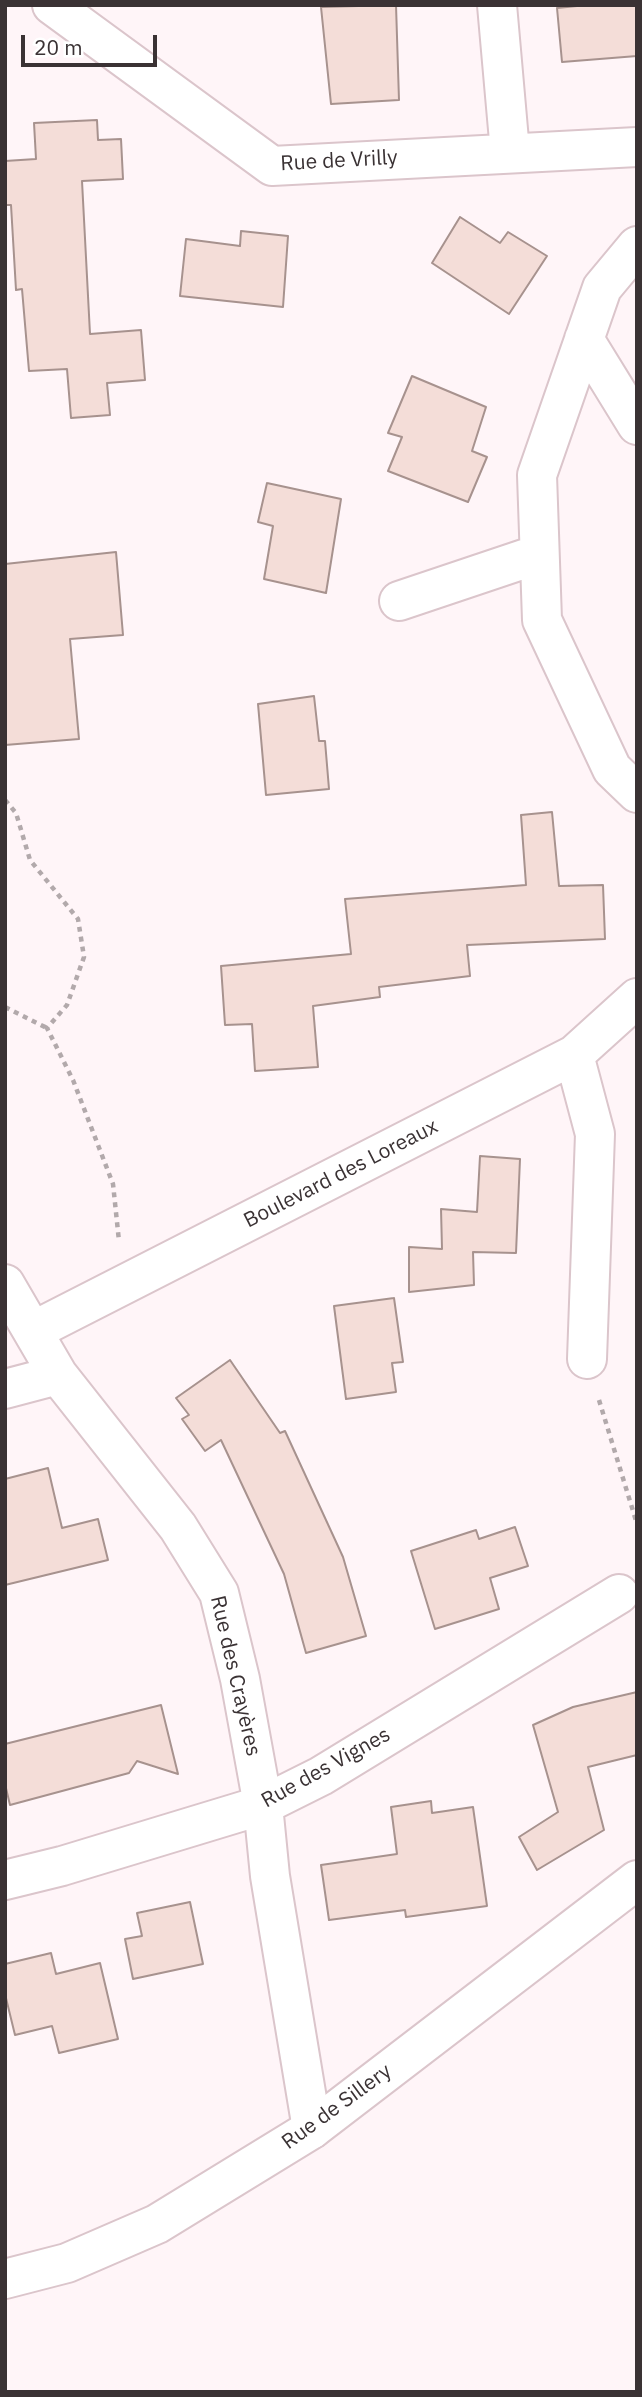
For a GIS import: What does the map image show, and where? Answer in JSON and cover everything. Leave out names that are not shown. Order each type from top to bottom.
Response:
[{"type":"street","name":"Rue de Vrilly","points":[[52,5],[272,166],[637,147]]},
{"type":"street","points":[[497,5],[510,152]]},
{"type":"street","points":[[637,246],[602,288],[537,475],[542,620],[612,769],[637,793]]},
{"type":"street","points":[[584,340],[637,425]]},
{"type":"street","points":[[399,601],[539,555]]},
{"type":"street","name":"Boulevard des Loreaux","points":[[33,1331],[574,1055],[637,998]]},
{"type":"street","points":[[574,1055],[595,1135],[587,1359]]},
{"type":"street","name":"Rue des Crayères","points":[[5,1284],[58,1376],[178,1527],[219,1592],[240,1679],[263,1805],[270,1876],[312,2129]]},
{"type":"street","points":[[5,1389],[58,1376]]},
{"type":"street","name":"Rue des Vignes","points":[[5,1880],[62,1866],[263,1805],[321,1776],[619,1594]]},
{"type":"street","name":"Rue de Sillery","points":[[5,2279],[67,2263],[157,2224],[312,2129],[637,1880]]},
{"type":"path","points":[[5,800],[16,813],[30,860],[78,919],[84,957],[67,1005],[47,1028]]},
{"type":"path","points":[[5,1007],[47,1028],[73,1080],[113,1184],[121,1255],[97,1298]]},
{"type":"path","points":[[587,1359],[637,1524]]},
{"type":"building","points":[[396,5],[399,100],[331,104],[321,7]]},
{"type":"building","points":[[637,5],[637,56],[562,62],[557,8]]},
{"type":"building","points":[[97,120],[98,140],[121,139],[123,179],[82,181],[90,334],[141,330],[145,380],[107,383],[110,415],[71,418],[67,369],[29,371],[22,289],[16,290],[11,205],[5,205],[5,161],[36,159],[34,123]]},
{"type":"building","points":[[460,217],[500,243],[508,232],[547,256],[509,314],[432,263]]},
{"type":"building","points":[[241,231],[288,236],[283,307],[180,296],[186,239],[240,246]]},
{"type":"building","points":[[412,376],[486,407],[472,451],[487,457],[468,502],[388,471],[402,437],[388,433]]},
{"type":"building","points":[[267,483],[341,499],[326,593],[264,579],[273,526],[258,522]]},
{"type":"building","points":[[116,552],[123,635],[70,639],[79,739],[5,745],[5,564]]},
{"type":"building","points":[[314,696],[319,741],[325,741],[329,789],[266,795],[258,704]]},
{"type":"building","points":[[552,812],[559,886],[603,885],[605,939],[467,945],[470,976],[379,987],[380,997],[313,1006],[318,1067],[255,1071],[252,1024],[225,1025],[221,966],[351,954],[345,899],[526,885],[521,815]]},
{"type":"building","points":[[480,1156],[520,1159],[516,1253],[473,1252],[474,1285],[409,1292],[409,1247],[442,1249],[441,1209],[477,1212]]},
{"type":"building","points":[[394,1298],[403,1362],[392,1363],[396,1392],[346,1399],[334,1306]]},
{"type":"building","points":[[230,1360],[280,1433],[285,1431],[343,1557],[366,1636],[306,1653],[284,1574],[221,1440],[205,1451],[182,1419],[189,1415],[176,1398]]},
{"type":"building","points":[[48,1468],[62,1528],[98,1519],[108,1560],[5,1585],[5,1479]]},
{"type":"building","points":[[515,1527],[528,1566],[490,1578],[499,1609],[435,1629],[411,1551],[476,1530],[479,1539]]},
{"type":"building","points":[[637,1692],[637,1755],[588,1767],[604,1830],[537,1870],[519,1837],[558,1812],[533,1725],[573,1707]]},
{"type":"building","points":[[161,1705],[178,1774],[137,1761],[129,1773],[10,1805],[5,1784],[5,1744]]},
{"type":"building","points":[[431,1801],[432,1813],[473,1807],[487,1906],[406,1917],[405,1910],[329,1920],[321,1865],[397,1854],[391,1807]]},
{"type":"building","points":[[190,1902],[203,1964],[133,1979],[125,1939],[142,1936],[137,1913]]},
{"type":"building","points":[[51,1953],[56,1974],[100,1963],[118,2039],[59,2053],[52,2026],[15,2035],[5,1994],[5,1964]]}]
